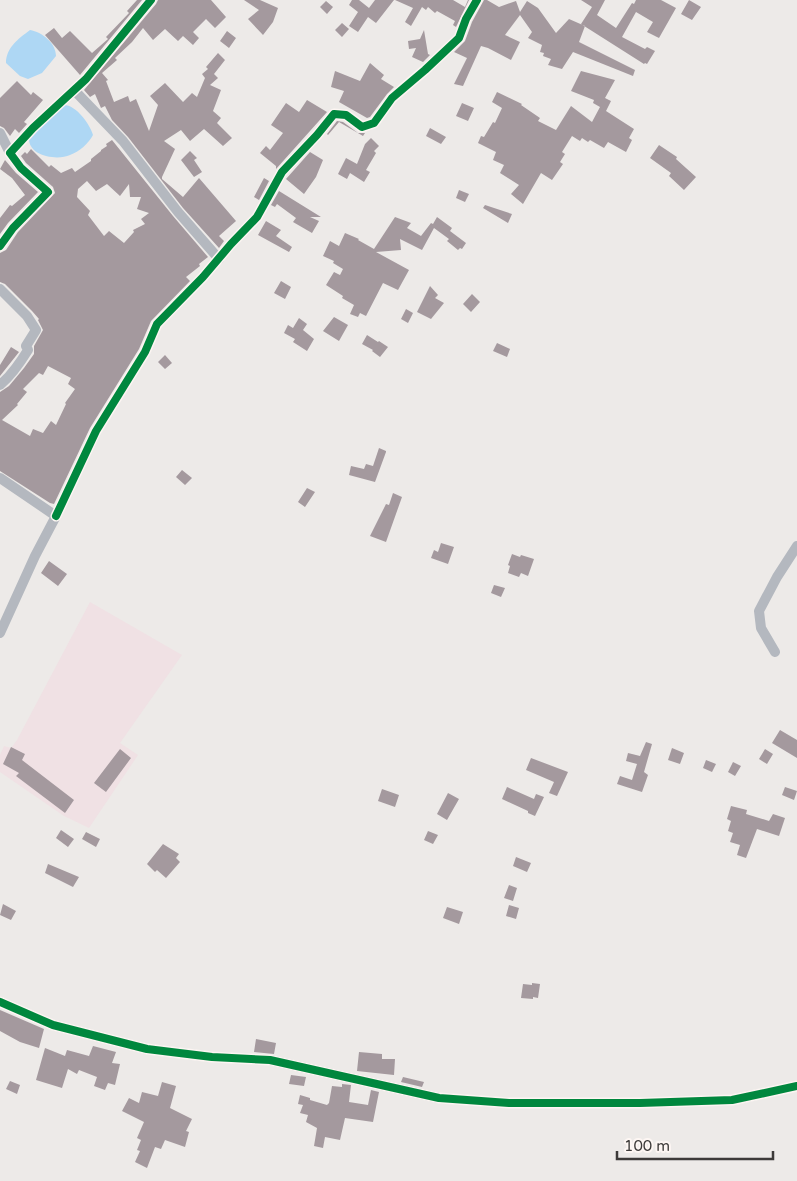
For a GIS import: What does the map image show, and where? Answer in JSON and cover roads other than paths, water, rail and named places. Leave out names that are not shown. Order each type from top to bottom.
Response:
[{"type":"street","points":[[10,153],[32,128],[86,79],[151,0]]},
{"type":"street","points":[[0,633],[96,431],[145,352],[157,324],[203,278],[257,217],[282,172],[334,114],[346,116],[362,127],[374,123],[392,98],[459,38],[466,19],[477,0]]},
{"type":"street","points":[[74,90],[123,141],[178,212],[219,259]]},
{"type":"street","points":[[0,133],[10,153],[21,168],[48,192],[13,228],[0,246]]},
{"type":"street","points":[[0,289],[26,316],[36,330],[26,346],[28,350],[20,363],[10,377],[0,385]]},
{"type":"street","points":[[0,478],[56,516]]},
{"type":"street","points":[[775,652],[760,628],[759,611],[777,577],[797,546]]},
{"type":"street","points":[[0,1002],[53,1025],[147,1049],[212,1057],[270,1060],[439,1098],[509,1103],[640,1103],[732,1100],[797,1086]]},
{"type":"water","points":[[30,30],[48,39],[54,47],[56,56],[42,73],[28,79],[20,76],[6,63],[10,48]]},
{"type":"water","points":[[64,105],[73,108],[82,116],[93,135],[83,147],[70,155],[64,157],[44,156],[33,149],[29,138]]}]
